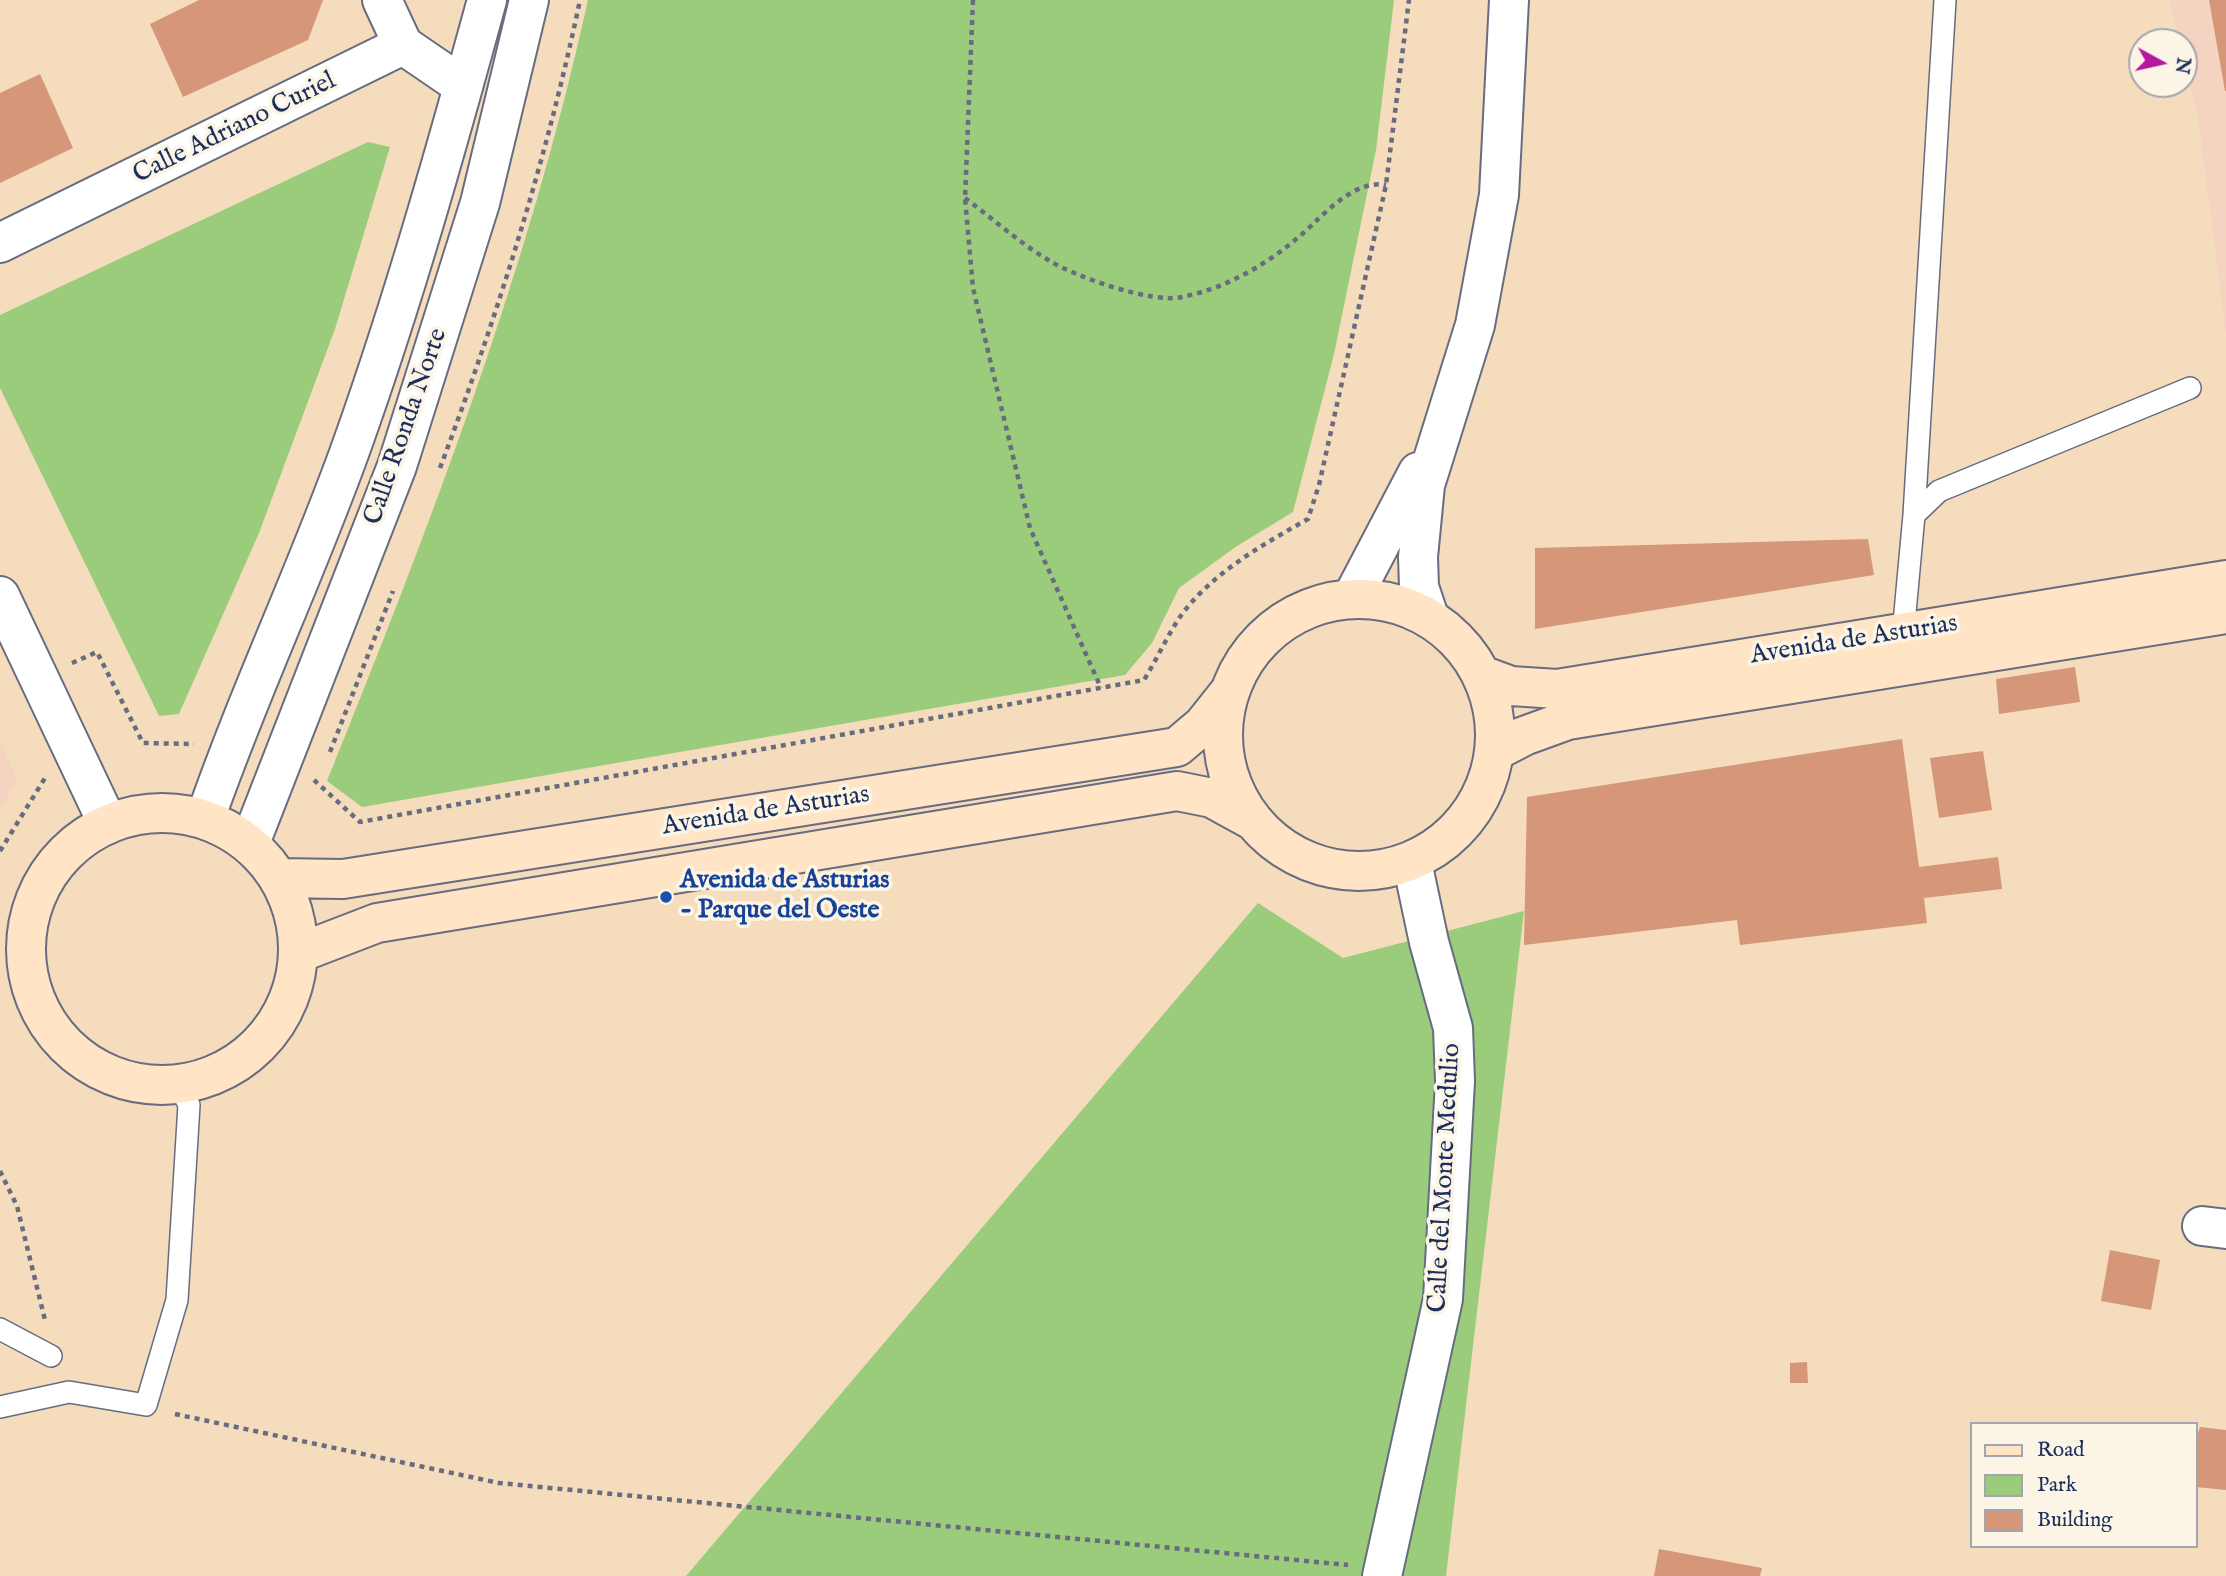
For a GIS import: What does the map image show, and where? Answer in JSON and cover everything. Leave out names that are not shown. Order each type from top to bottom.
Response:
[{"type":"main road","name":"Avenida de Asturias","points":[[1483,676],[1511,686],[1557,689],[2226,580]]},
{"type":"main road","points":[[1352,598],[1392,601],[1429,617],[1461,643],[1483,676],[1495,713],[1496,751],[1481,798],[1452,836],[1412,862],[1368,872],[1325,868],[1284,850],[1252,820],[1234,791],[1225,758],[1223,724],[1230,691],[1244,662],[1264,636],[1290,617],[1320,603],[1352,598]]},
{"type":"main road","name":"Avenida de Asturias","points":[[1496,751],[1524,736],[1568,720],[2226,614]]},
{"type":"main road","name":"Avenida de Asturias","points":[[279,878],[343,879],[1177,747],[1203,725],[1230,691]]},
{"type":"main road","name":"Avenida de Asturias","points":[[299,953],[377,923],[1177,791],[1212,798],[1252,820]]},
{"type":"main road","points":[[156,812],[205,819],[250,843],[279,878],[293,911],[299,953],[293,987],[277,1023],[250,1053],[217,1075],[178,1086],[139,1084],[101,1072],[68,1049],[44,1018],[17,992],[14,926],[56,863],[79,840],[108,824],[156,812]]},
{"type":"street","points":[[382,0],[403,45],[463,86]]},
{"type":"street","name":"Calle Ronda Norte","points":[[205,819],[231,745],[351,448],[410,277],[487,0]]},
{"type":"street","name":"Calle Ronda Norte","points":[[250,843],[397,466],[480,203],[529,0]]},
{"type":"street","points":[[1429,617],[1419,587],[1418,557],[1426,485],[1475,325],[1499,195],[1509,0]]},
{"type":"street","name":"Calle Adriano Curiel","points":[[0,243],[403,45]]},
{"type":"street","points":[[1352,598],[1441,430]]},
{"type":"street","points":[[0,596],[108,824]]},
{"type":"street","name":"Calle del Monte Medulio","points":[[1383,1574],[1443,1299],[1455,1081],[1454,1028],[1429,942],[1412,862]]},
{"type":"lane","points":[[1903,634],[1914,515],[1945,0]]},
{"type":"lane","points":[[1914,515],[1938,491],[2190,388]]},
{"type":"lane","points":[[0,1407],[69,1392],[146,1405],[177,1300],[189,1105],[178,1086]]},
{"type":"lane","points":[[0,1329],[51,1356]]},
{"type":"path","points":[[973,0],[965,198],[973,288],[1030,528],[1101,688]]},
{"type":"path","points":[[307,774],[360,822],[1144,680],[1183,614],[1219,576],[1266,542],[1308,519],[1319,485],[1386,185],[1409,0]]},
{"type":"path","points":[[965,198],[1051,262],[1120,290],[1180,298],[1234,280],[1293,244],[1333,205],[1372,182],[1386,185]]},
{"type":"path","points":[[0,1171],[17,1206],[38,1284],[51,1356]]},
{"type":"path","points":[[146,1405],[179,1416],[499,1483],[1325,1562],[1383,1574]]},
{"type":"shaded area","points":[[2170,0],[2226,0],[2226,334],[2199,124],[2193,98],[2198,98],[2198,28],[2177,28]]},
{"type":"shaded area","points":[[0,742],[17,778],[0,810]]},
{"type":"green space","points":[[588,0],[1394,0],[1376,150],[1334,354],[1293,512],[1237,546],[1179,588],[1152,643],[1125,675],[362,807],[327,781],[439,493],[507,298],[537,200]]},
{"type":"green space","points":[[368,142],[390,147],[335,329],[259,533],[179,714],[159,716],[0,388],[0,315]]},
{"type":"green space","points":[[1258,903],[1343,958],[1524,911],[1446,1576],[686,1576]]},
{"type":"building","points":[[199,0],[323,0],[308,40],[183,97],[150,24]]},
{"type":"building","points":[[2209,0],[2226,0],[2226,91],[2225,91]]},
{"type":"building","points":[[40,74],[73,148],[0,183],[0,93]]},
{"type":"building","points":[[1868,539],[1874,575],[1535,629],[1535,548]]},
{"type":"building","points":[[2075,667],[2080,702],[1999,714],[1996,679]]},
{"type":"building","points":[[1902,739],[1919,867],[1998,857],[2002,889],[1924,898],[1927,923],[1740,945],[1737,920],[1524,945],[1527,797]]},
{"type":"building","points":[[1983,751],[1992,810],[1939,818],[1930,758]]},
{"type":"building","points":[[2110,1250],[2160,1260],[2151,1310],[2101,1301]]},
{"type":"building","points":[[1807,1362],[1808,1383],[1790,1383],[1790,1363]]},
{"type":"building","points":[[2200,1427],[2226,1430],[2226,1490],[2198,1487]]},
{"type":"building","points":[[1659,1549],[1762,1568],[1760,1576],[1654,1576]]},
{"type":"place","name":"Avenida de Asturias - Parque del Oeste","points":[[666,897]]}]
